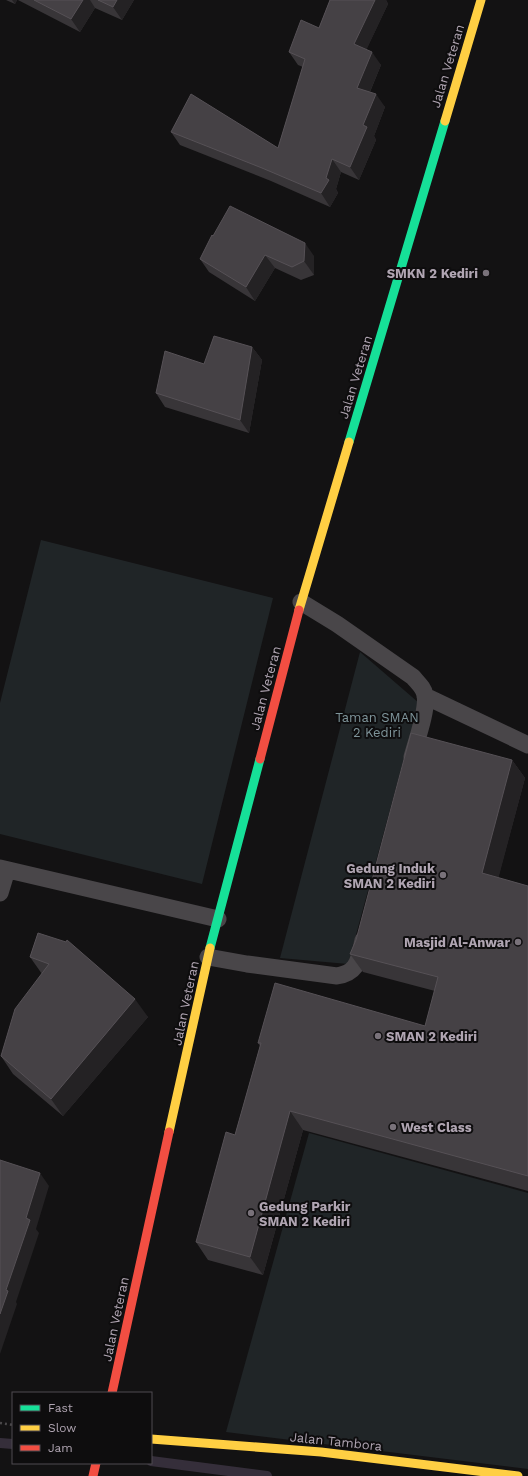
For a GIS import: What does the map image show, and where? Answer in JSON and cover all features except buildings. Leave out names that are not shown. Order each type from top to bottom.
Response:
[{"type":"main road","name":"Jalan Veteran","points":[[112,1392],[208,957],[301,602],[481,0]]},
{"type":"main road","name":"Jalan Tambora","points":[[152,1439],[321,1452],[518,1476]]},
{"type":"main road","points":[[93,1475],[96,1464]]},
{"type":"lane","points":[[301,602],[338,624],[413,677],[421,687],[425,696],[425,709],[408,770]]},
{"type":"lane","points":[[425,696],[528,744]]},
{"type":"lane","points":[[0,893],[3,869],[218,918]]},
{"type":"lane","points":[[208,957],[247,964],[337,976],[348,974],[354,969],[367,925]]},
{"type":"path","points":[[0,1423],[12,1425]]},
{"type":"green space","points":[[41,540],[273,598],[202,884],[0,834],[0,703]]},
{"type":"green space","name":"Taman SMAN 2 Kediri","points":[[360,652],[419,703],[348,964],[280,958]]},
{"type":"green space","points":[[309,1133],[528,1193],[528,1469],[226,1432]]},
{"type":"waterway","points":[[0,1443],[12,1444]]},
{"type":"waterway","points":[[152,1461],[267,1476]]},
{"type":"traffic: fast","points":[[349,442],[445,121]]},
{"type":"traffic: fast","points":[[210,948],[260,759]]},
{"type":"traffic: slow","points":[[445,121],[481,0]]},
{"type":"traffic: slow","points":[[299,610],[349,442]]},
{"type":"traffic: slow","points":[[169,1132],[210,948]]},
{"type":"traffic: slow","points":[[152,1439],[321,1452],[518,1476]]},
{"type":"traffic: jam","points":[[260,759],[299,610]]},
{"type":"traffic: jam","points":[[112,1392],[169,1132]]},
{"type":"traffic: jam","points":[[93,1476],[96,1464]]},
{"type":"place","name":"SMKN 2 Kediri","points":[[486,273]]},
{"type":"place","name":"Gedung Induk SMAN 2 Kediri","points":[[443,875]]},
{"type":"place","name":"Masjid Al-Anwar","points":[[518,942]]},
{"type":"place","name":"SMAN 2 Kediri","points":[[378,1036]]},
{"type":"place","name":"West Class","points":[[393,1127]]},
{"type":"place","name":"Gedung Parkir SMAN 2 Kediri","points":[[251,1213]]}]
